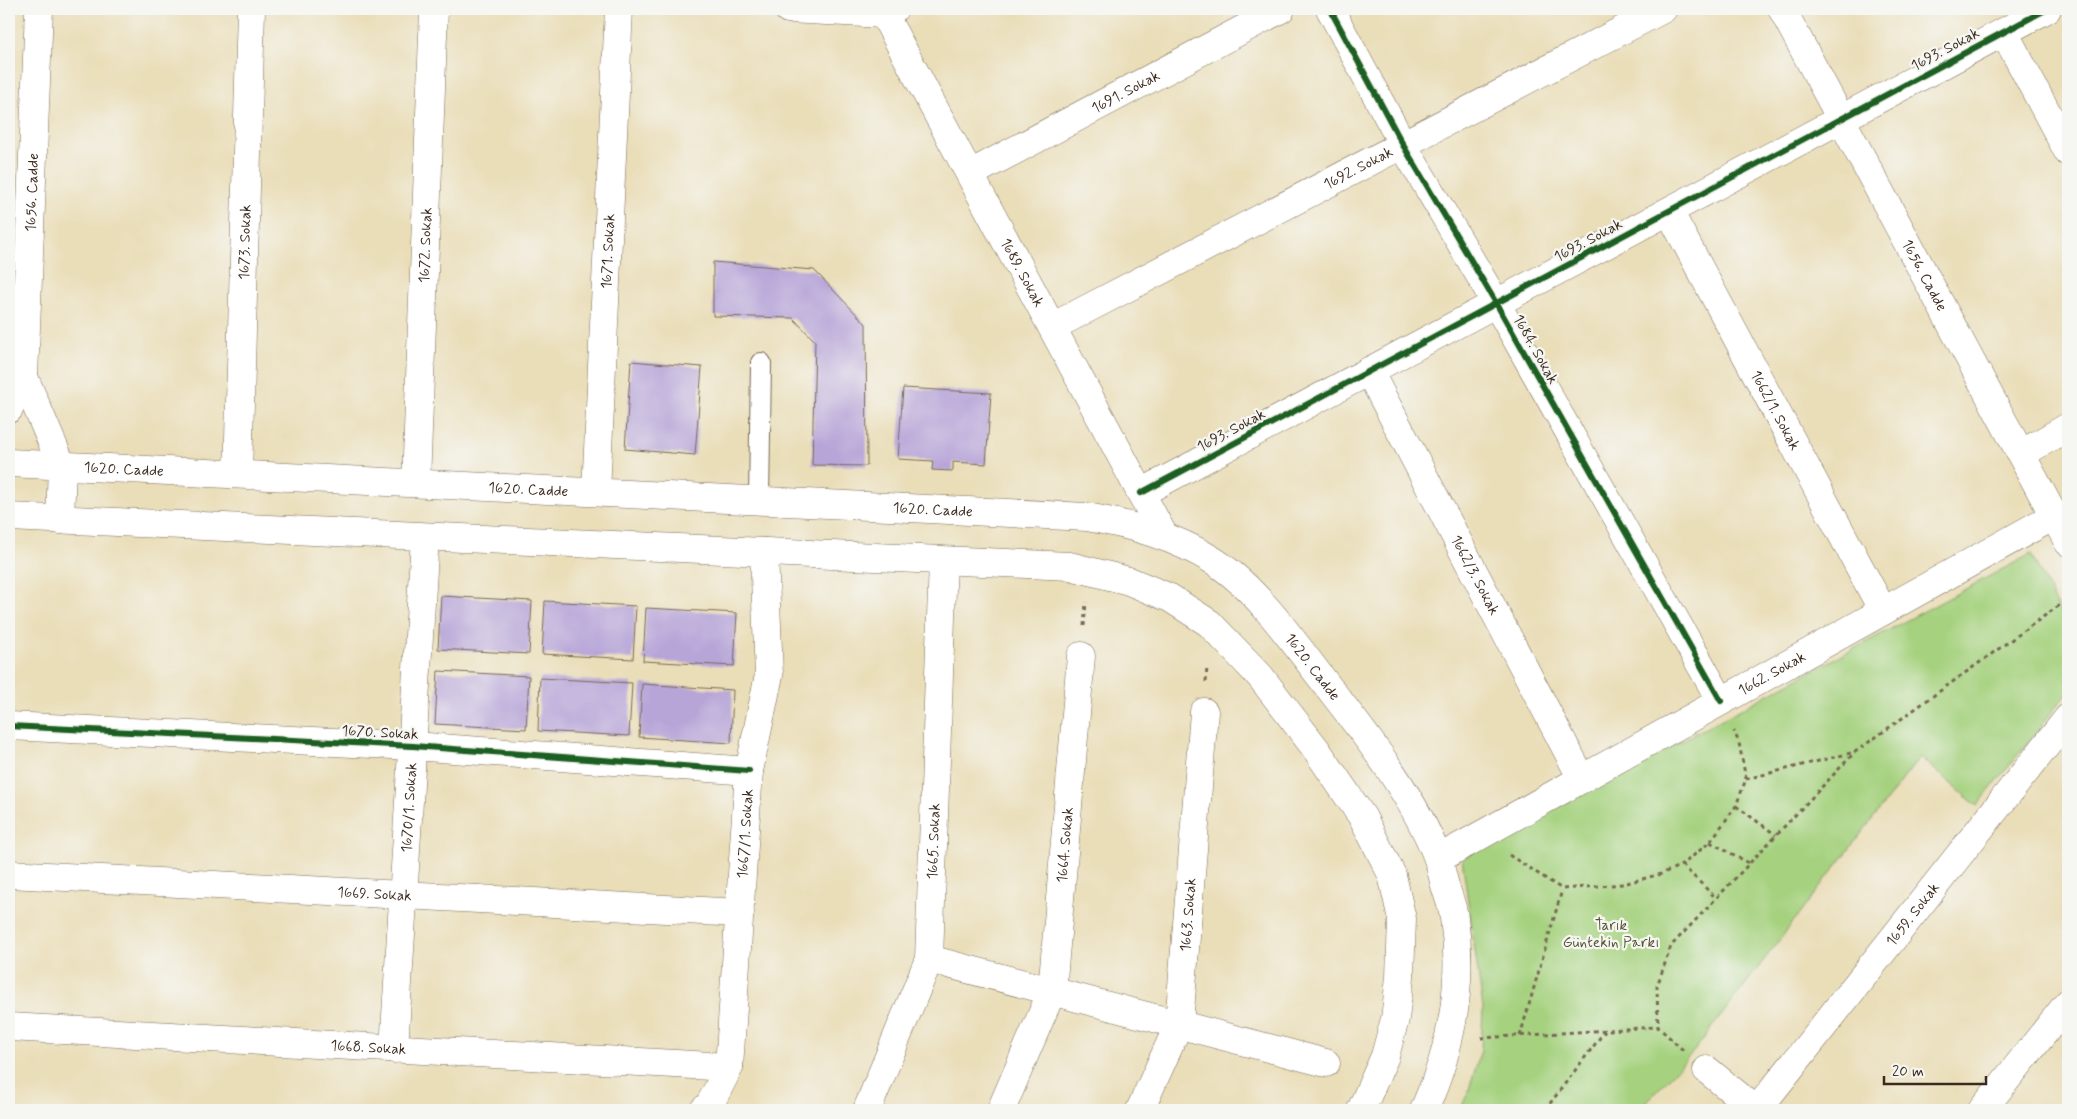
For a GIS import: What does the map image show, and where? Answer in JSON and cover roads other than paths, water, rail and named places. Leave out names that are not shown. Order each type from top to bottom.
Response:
[{"type":"street","name":"1656. Cadde","points":[[9,409],[24,377],[39,9]]},
{"type":"street","name":"1673. Sokak","points":[[238,474],[251,9]]},
{"type":"street","name":"1672. Sokak","points":[[416,483],[434,9]]},
{"type":"street","name":"1671. Sokak","points":[[596,492],[619,9]]},
{"type":"street","points":[[788,9],[886,10]]},
{"type":"street","name":"1691. Sokak","points":[[970,174],[1281,9]]},
{"type":"street","name":"1684. Sokak","points":[[1330,9],[1402,145],[1496,303],[1721,701]]},
{"type":"street","name":"1692. Sokak","points":[[1052,327],[1663,9]]},
{"type":"street","name":"1656. Cadde","points":[[1782,9],[2068,542]]},
{"type":"street","name":"1693. Sokak","points":[[1141,493],[2047,9]]},
{"type":"street","name":"1689. Sokak","points":[[886,10],[970,174],[1164,536]]},
{"type":"street","points":[[2004,32],[2068,152]]},
{"type":"street","name":"1662/1. Sokak","points":[[1669,211],[1883,611]]},
{"type":"street","name":"1662/3. Sokak","points":[[1368,371],[1582,778]]},
{"type":"street","name":"1656. Cadde","points":[[24,377],[62,466]]},
{"type":"street","points":[[2021,454],[2068,427]]},
{"type":"street","name":"1620. Cadde","points":[[9,463],[1087,517],[1141,527],[1164,536],[1215,562],[1253,594],[1293,641],[1356,723],[1410,801],[1438,859],[1454,918],[1458,980],[1449,1040],[1438,1079],[1424,1110]]},
{"type":"street","points":[[60,520],[62,466]]},
{"type":"street","name":"1662. Sokak","points":[[1438,859],[2054,516]]},
{"type":"street","points":[[9,517],[1070,566],[1129,581],[1170,598],[1209,623],[1260,676],[1316,749],[1363,818],[1392,876],[1402,918],[1400,977],[1395,1018],[1386,1056],[1361,1110]]},
{"type":"street","name":"1670/1. Sokak","points":[[394,1048],[426,537]]},
{"type":"street","name":"1667/1. Sokak","points":[[704,1110],[710,1104],[729,1067],[750,771],[769,674],[764,552]]},
{"type":"street","name":"1665. Sokak","points":[[867,1110],[929,959],[943,561]]},
{"type":"street","name":"1664. Sokak","points":[[1001,1110],[1052,991],[1081,656]]},
{"type":"street","name":"1663. Sokak","points":[[1140,1110],[1179,1024],[1204,712]]},
{"type":"street","name":"1659. Sokak","points":[[1757,1110],[2068,718]]},
{"type":"street","name":"1670. Sokak","points":[[9,726],[412,746],[750,771]]},
{"type":"street","name":"1669. Sokak","points":[[9,874],[740,913]]},
{"type":"street","points":[[929,959],[1326,1063]]},
{"type":"street","points":[[1982,1110],[2068,1003]]},
{"type":"street","name":"1668. Sokak","points":[[9,1028],[729,1067]]},
{"type":"street","points":[[1707,1070],[1757,1110]]},
{"type":"lane","points":[[759,500],[761,363]]},
{"type":"park label","name":"Tarık Güntekin Parkı","points":[[1611,934]]}]
